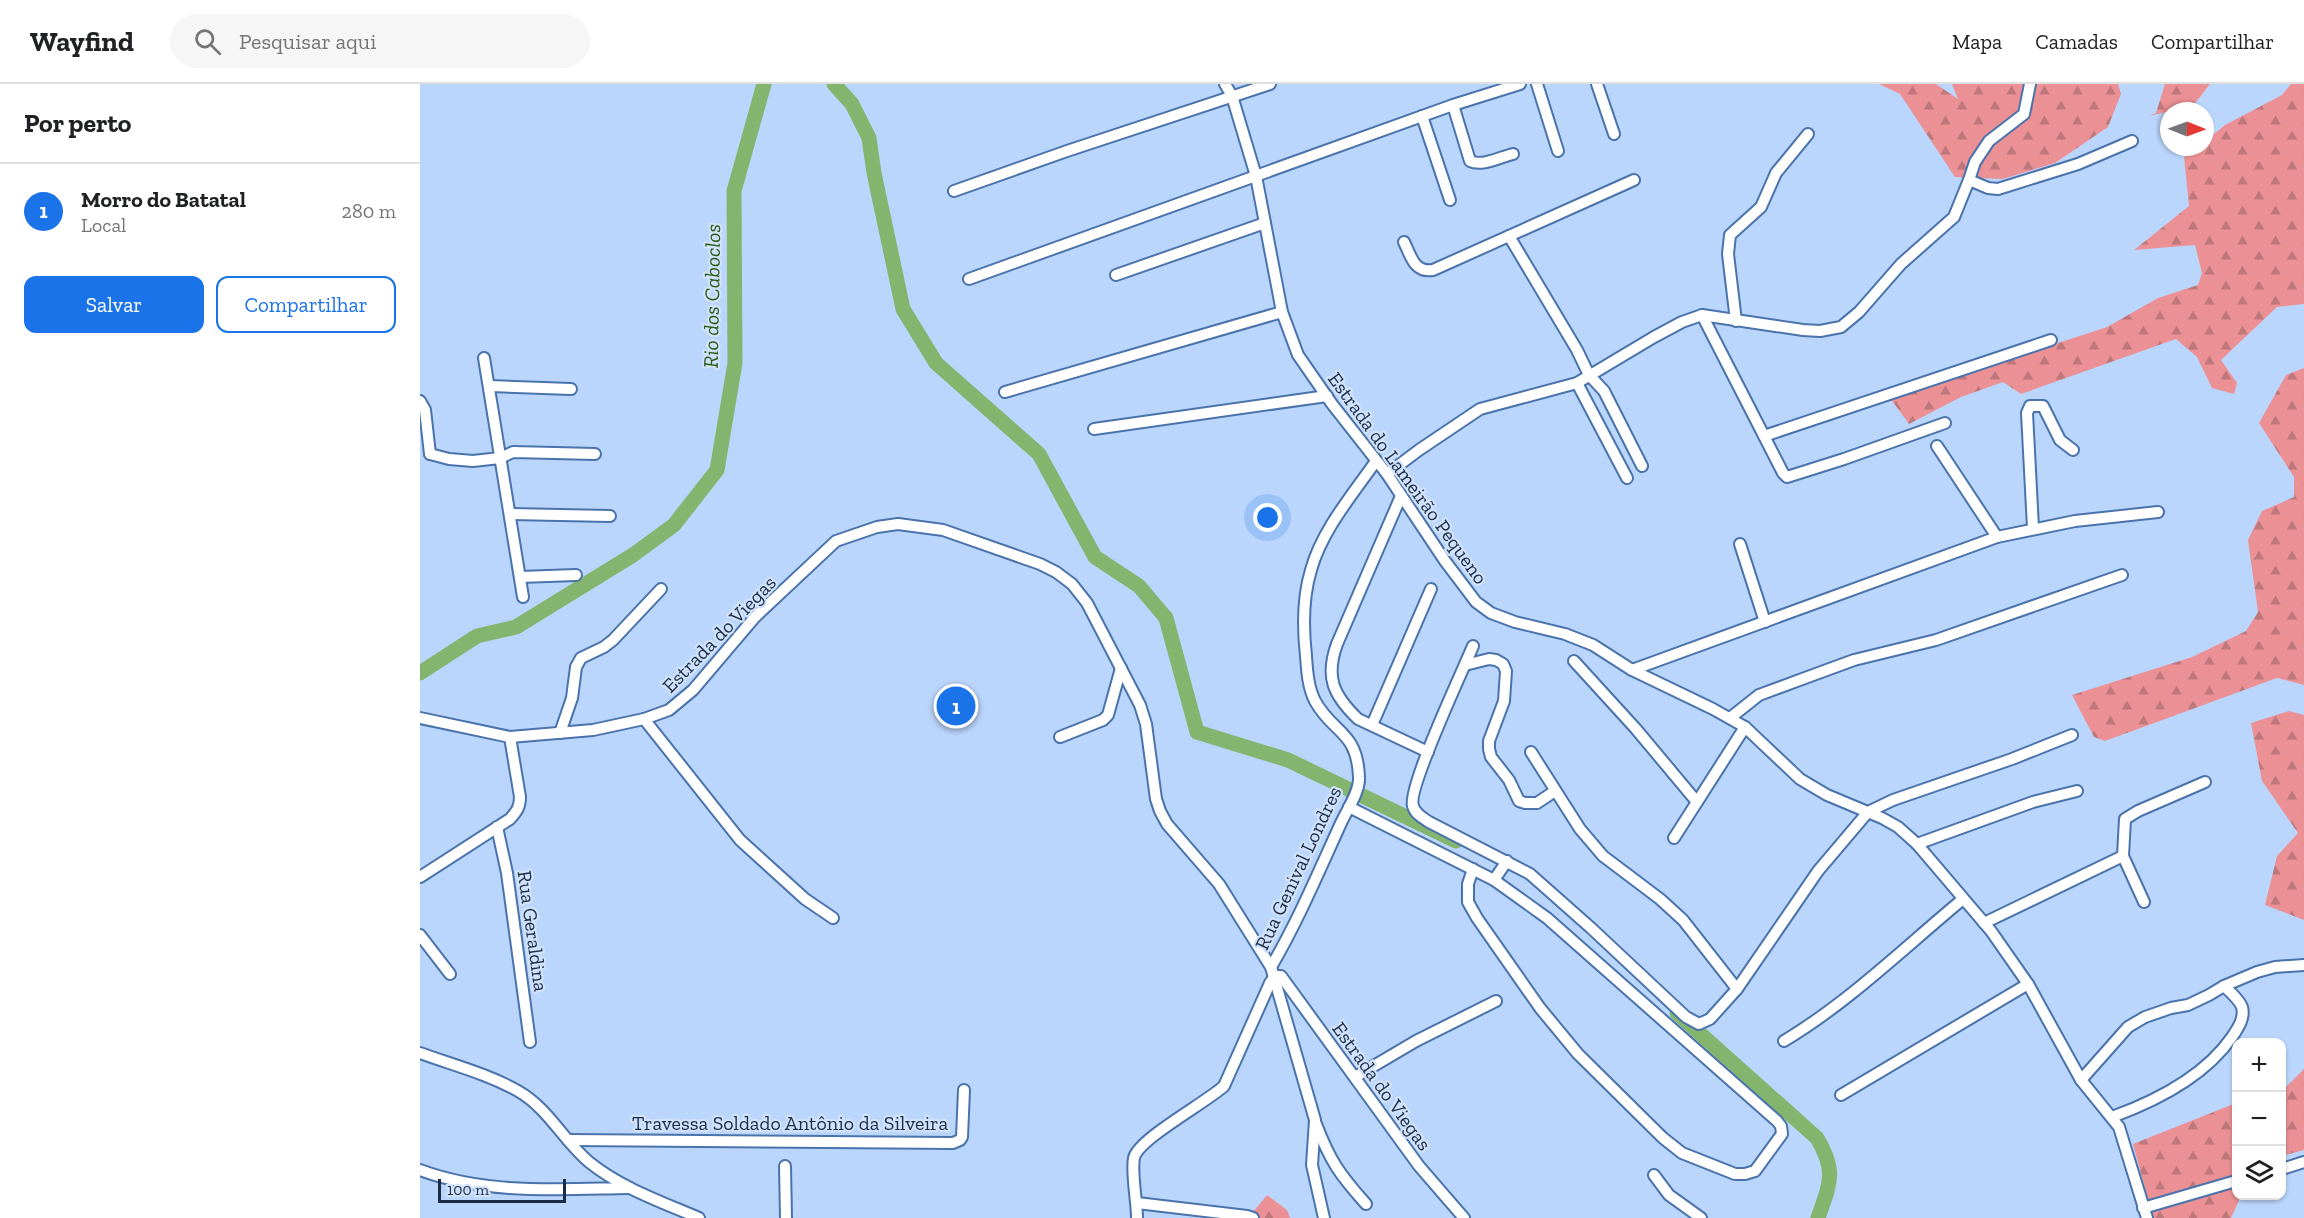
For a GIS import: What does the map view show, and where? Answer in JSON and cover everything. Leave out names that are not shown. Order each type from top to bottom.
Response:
[{"type":"street","name":"Estrada do Lameirão Pequeno","points":[[1225,84],[1232,96],[1256,176],[1282,312],[1298,355],[1387,474],[1476,602],[1491,613],[1515,622],[1565,634],[1593,645],[1632,670],[1745,727],[1800,779],[1827,795],[1898,826],[1917,844],[1984,923],[2028,984],[2081,1080],[2112,1117],[2124,1138],[2134,1182],[2145,1213]]},
{"type":"street","points":[[954,191],[1270,84]]},
{"type":"street","points":[[969,279],[1453,105],[1520,84]]},
{"type":"street","points":[[1537,84],[1558,151]]},
{"type":"street","points":[[1597,84],[1614,134]]},
{"type":"street","points":[[1387,474],[1480,409],[1577,383],[1673,327],[1702,315],[1803,330],[1820,331],[1841,327],[1855,316],[1901,264],[1954,217],[1978,156],[1989,141],[2024,114],[2030,84]]},
{"type":"street","points":[[1453,105],[1470,161],[1484,162],[1513,154]]},
{"type":"street","points":[[1422,116],[1450,200]]},
{"type":"street","points":[[1736,321],[1728,254],[1730,235],[1761,207],[1776,173],[1808,134]]},
{"type":"street","points":[[1969,180],[1988,188],[1998,189],[2079,164],[2132,141]]},
{"type":"street","points":[[1404,242],[1417,267],[1427,271],[1634,180]]},
{"type":"street","points":[[1116,274],[1265,223]]},
{"type":"street","points":[[1509,236],[1577,350],[1589,375],[1604,391],[1642,466]]},
{"type":"street","points":[[1005,392],[1282,312]]},
{"type":"street","points":[[1702,315],[1787,477],[1945,423]]},
{"type":"street","points":[[1764,436],[2051,340]]},
{"type":"street","points":[[484,358],[500,458],[505,475],[523,597]]},
{"type":"street","points":[[1577,383],[1627,478]]},
{"type":"street","points":[[490,386],[571,389]]},
{"type":"street","points":[[1094,429],[1327,396]]},
{"type":"street","points":[[420,401],[425,410],[425,456],[473,460],[500,458],[513,452],[595,454]]},
{"type":"street","points":[[2034,528],[2027,413],[2030,406],[2043,406],[2060,440],[2073,450]]},
{"type":"street","points":[[1937,446],[1997,537]]},
{"type":"street","name":"Rua Genival Londres","points":[[1137,1203],[1133,1164],[1137,1150],[1224,1086],[1290,932],[1360,780],[1355,750],[1345,733],[1321,712],[1313,698],[1308,680],[1304,644],[1306,594],[1318,550],[1376,461]]},
{"type":"street","points":[[1401,496],[1331,660],[1330,674],[1332,686],[1358,719],[1428,752]]},
{"type":"street","points":[[1632,670],[1997,537],[2075,521],[2158,512]]},
{"type":"street","points":[[510,514],[610,516]]},
{"type":"street","name":"Estrada do Viegas","points":[[420,717],[510,737],[593,730],[644,719],[669,710],[693,690],[755,617],[836,541],[877,527],[898,524],[943,530],[1040,564],[1056,572],[1072,584],[1087,603],[1140,705],[1146,724],[1156,799],[1167,824],[1219,884],[1273,971],[1315,1120],[1312,1165],[1324,1218]]},
{"type":"street","points":[[1740,544],[1765,622]]},
{"type":"street","points":[[520,577],[576,575]]},
{"type":"street","points":[[1730,718],[1759,695],[1854,660],[1936,640],[2122,575]]},
{"type":"street","points":[[560,733],[572,698],[576,667],[581,658],[613,640],[661,589]]},
{"type":"street","points":[[1372,725],[1431,589]]},
{"type":"street","points":[[1473,646],[1428,752],[1413,797],[1412,804],[1416,813],[1429,822],[1530,874],[1694,1022],[1705,1023],[1737,989],[1818,871],[1868,812],[1893,800],[2012,759],[2072,735]]},
{"type":"street","points":[[1465,664],[1489,659],[1496,660],[1503,664],[1506,671],[1504,701],[1489,741],[1489,748],[1491,757],[1509,780],[1519,801],[1537,802],[1555,791]]},
{"type":"street","points":[[1574,661],[1636,729],[1697,802]]},
{"type":"street","points":[[1060,737],[1103,720],[1108,715],[1121,668]]},
{"type":"street","points":[[644,719],[740,840],[805,899],[833,918]]},
{"type":"street","points":[[1674,838],[1745,727]]},
{"type":"street","points":[[420,877],[510,819],[520,805],[510,737]]},
{"type":"street","points":[[1531,752],[1580,830],[1603,856],[1660,899],[1683,920],[1737,989]]},
{"type":"street","points":[[2144,902],[2123,856],[2123,825],[2126,817],[2205,782]]},
{"type":"street","points":[[1917,844],[2032,802],[2077,791]]},
{"type":"street","points":[[1350,805],[1473,869],[1494,880],[1547,918],[1778,1121],[1782,1134],[1755,1171],[1735,1174],[1682,1153],[1663,1138],[1578,1054],[1540,1008],[1477,918],[1467,893],[1473,869]]},
{"type":"street","name":"Rua Geraldina","points":[[497,827],[507,873],[530,1041]]},
{"type":"street","points":[[1984,923],[2123,856]]},
{"type":"street","points":[[1494,880],[1507,861]]},
{"type":"street","points":[[1784,1041],[1810,1025],[1846,997],[1963,899]]},
{"type":"street","points":[[420,935],[450,974]]},
{"type":"street","points":[[2081,1080],[2128,1027],[2145,1017],[2188,1005],[2224,986],[2275,968],[2304,965]]},
{"type":"street","name":"Estrada do Viegas","points":[[1273,971],[1287,982],[1313,1022],[1419,1166],[1464,1218]]},
{"type":"street","points":[[1841,1095],[2028,984]]},
{"type":"street","points":[[2112,1117],[2160,1096],[2220,1054],[2242,1018],[2242,1007],[2224,986]]},
{"type":"street","points":[[1355,1077],[1416,1041],[1496,1001]]},
{"type":"street","points":[[420,1053],[496,1080],[520,1092],[543,1110],[587,1160],[601,1171],[630,1188],[699,1218]]},
{"type":"street","name":"Travessa Soldado Antônio da Silveira","points":[[568,1140],[953,1143],[962,1137],[964,1090]]},
{"type":"street","points":[[1315,1120],[1328,1154],[1339,1173],[1366,1204]]},
{"type":"street","points":[[2286,1168],[2304,1162]]},
{"type":"street","points":[[785,1166],[786,1218]]},
{"type":"street","points":[[420,1170],[473,1186],[523,1189],[630,1188]]},
{"type":"street","points":[[1654,1175],[1669,1195],[1701,1218]]},
{"type":"street","points":[[2145,1213],[2232,1182]]},
{"type":"street","points":[[1137,1218],[1137,1203],[1247,1215],[1253,1218]]},
{"type":"green space","points":[[1879,84],[1936,84],[1958,99],[1952,84],[2118,84],[2121,94],[2108,127],[2055,163],[2003,179],[1955,177],[1900,94]]},
{"type":"green space","points":[[2165,84],[2210,84],[2196,102],[2160,102],[2160,114],[2149,116],[2156,113]]},
{"type":"green space","points":[[2291,84],[2304,84],[2304,304],[2277,307],[2221,360],[2237,383],[2234,394],[2212,388],[2197,357],[2176,339],[2021,394],[2003,382],[1961,397],[1909,424],[1890,398],[2107,327],[2158,298],[2198,285],[2202,273],[2195,245],[2134,250],[2189,206],[2184,157],[2214,156],[2214,134],[2225,125],[2282,95]]},
{"type":"green space","points":[[2304,368],[2304,685],[2277,678],[2105,741],[2094,737],[2072,695],[2192,657],[2246,631],[2258,612],[2248,540],[2262,511],[2294,497],[2294,477],[2259,423],[2286,375]]},
{"type":"green space","points":[[2289,711],[2304,715],[2304,920],[2265,905],[2277,856],[2298,833],[2262,781],[2251,723]]},
{"type":"green space","points":[[2304,1069],[2304,1150],[2286,1155],[2286,1092],[2286,1087]]},
{"type":"green space","points":[[2232,1105],[2232,1200],[2239,1200],[2231,1218],[2153,1218],[2133,1144]]},
{"type":"green space","points":[[1267,1195],[1287,1210],[1290,1218],[1248,1218]]},
{"type":"waterway","name":"Rio dos Caboclos","points":[[420,673],[477,636],[516,627],[633,555],[674,525],[717,470],[735,363],[734,191],[764,84]]},
{"type":"waterway","points":[[834,84],[852,104],[869,138],[874,173],[903,309],[936,363],[1039,454],[1095,557],[1139,586],[1166,618],[1197,732],[1288,760],[1456,841]]},
{"type":"waterway","points":[[1677,1013],[1817,1138],[1827,1160],[1830,1178],[1818,1218]]},
{"type":"place","name":"Morro do Batatal","points":[[956,706]]}]
